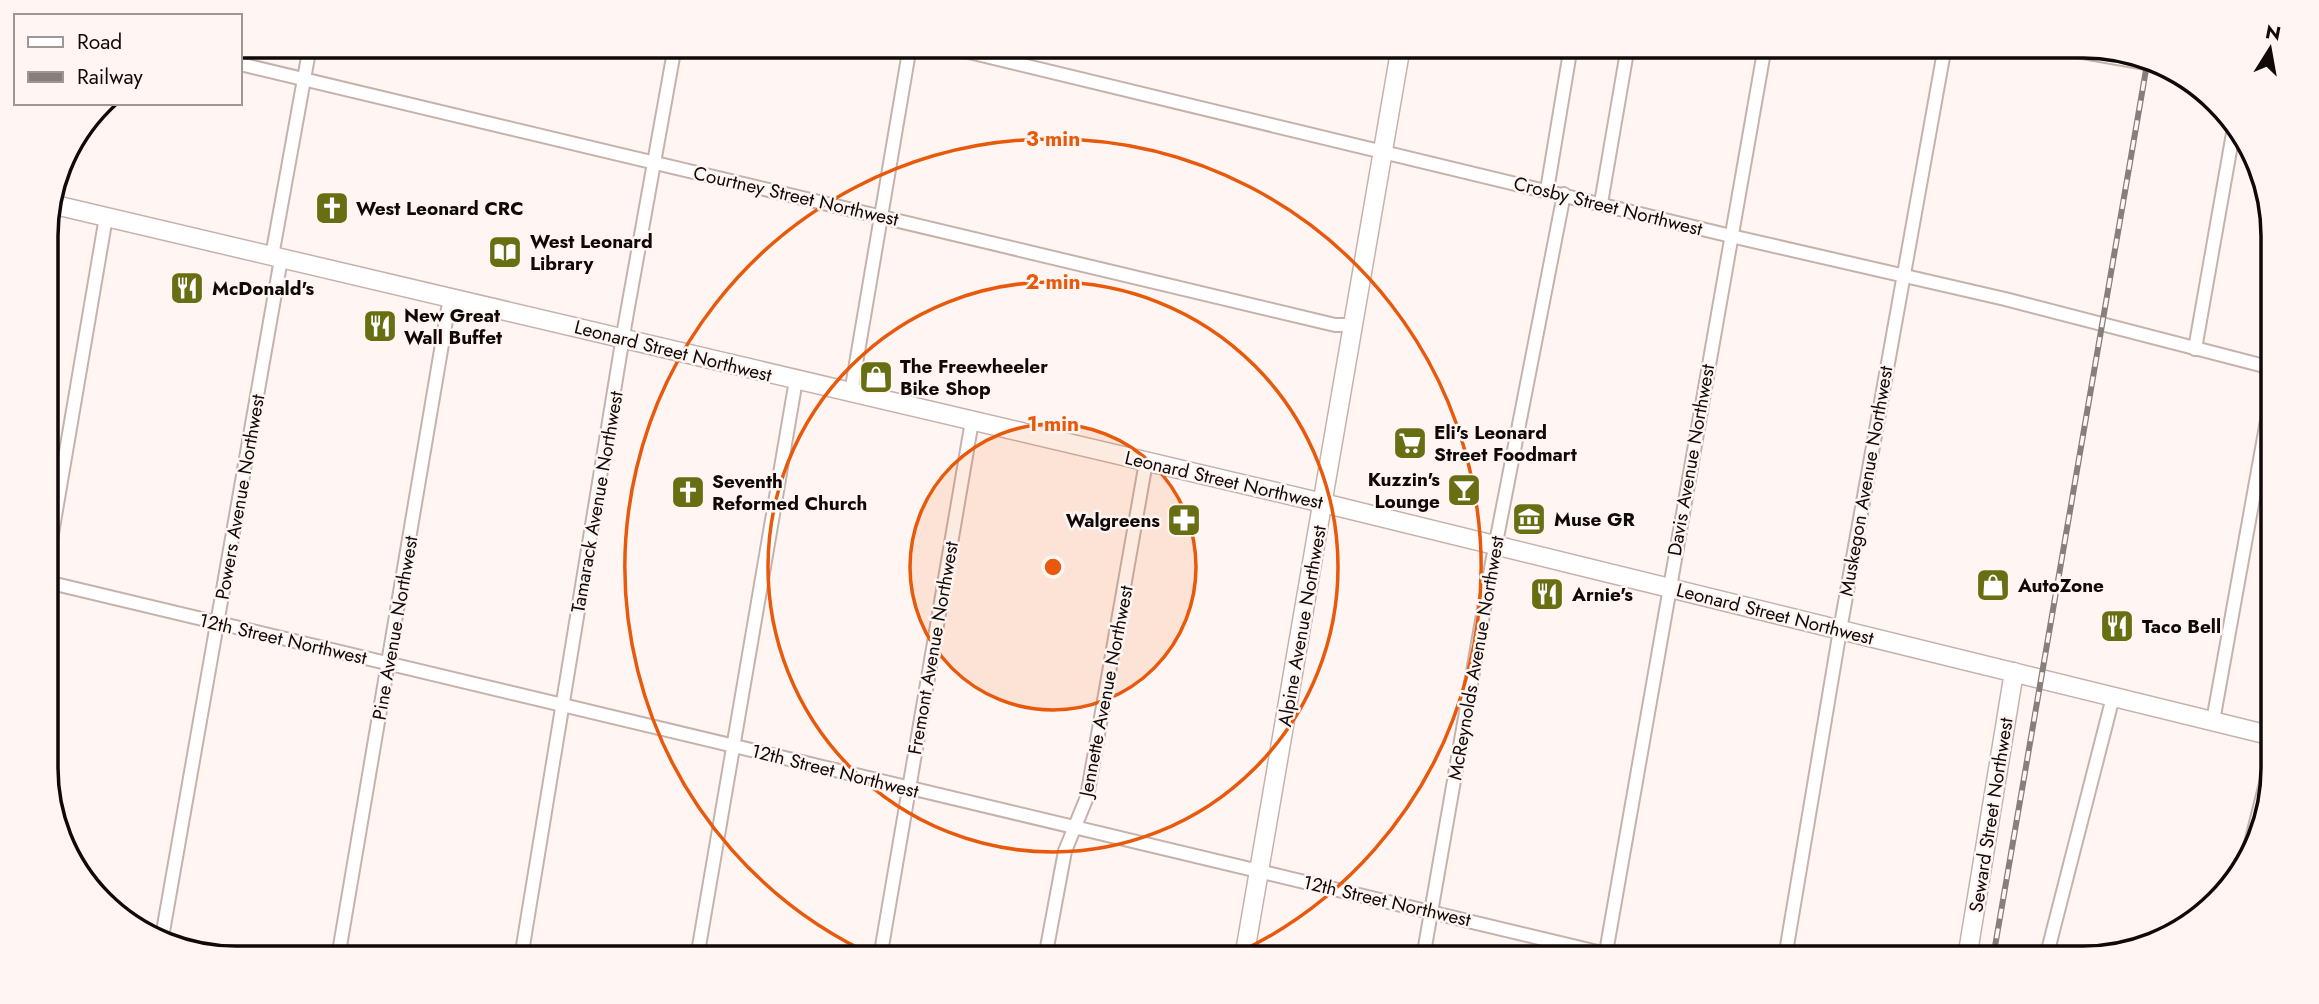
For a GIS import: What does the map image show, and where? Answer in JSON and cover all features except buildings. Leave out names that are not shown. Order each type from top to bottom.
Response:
[{"type":"main road","name":"Alpine Avenue Northwest","points":[[1246,946],[1399,58]]},
{"type":"main road","name":"Leonard Street Northwest","points":[[60,206],[1323,503],[2261,733]]},
{"type":"main road","name":"Seward Street Northwest","points":[[1969,946],[2014,672]]},
{"type":"street","name":"Powers Avenue Northwest","points":[[163,931],[218,624],[308,58]]},
{"type":"street","name":"Tamarack Avenue Northwest","points":[[523,946],[673,58]]},
{"type":"street","points":[[851,393],[907,58]]},
{"type":"street","name":"Crosby Street Northwest","points":[[994,58],[1903,276],[2261,365]]},
{"type":"street","points":[[1547,190],[1570,58]]},
{"type":"street","points":[[1601,203],[1626,58]]},
{"type":"street","name":"Davis Avenue Northwest","points":[[1608,946],[1763,58]]},
{"type":"street","name":"Muskegon Avenue Northwest","points":[[1787,946],[1840,630],[1943,58]]},
{"type":"street","name":"Courtney Street Northwest","points":[[242,64],[1335,325],[1353,325]]},
{"type":"street","points":[[2195,349],[2232,139]]},
{"type":"street","name":"McReynolds Avenue Northwest","points":[[1425,946],[1496,545],[1564,194]]},
{"type":"street","points":[[58,498],[106,217]]},
{"type":"street","name":"Pine Avenue Northwest","points":[[340,946],[450,297]]},
{"type":"street","points":[[700,946],[796,380]]},
{"type":"street","name":"Fremont Avenue Northwest","points":[[882,946],[972,421]]},
{"type":"street","points":[[2213,721],[2261,454]]},
{"type":"street","name":"Jennette Avenue Northwest","points":[[1047,946],[1065,851],[1087,797],[1146,462]]},
{"type":"street","name":"12th Street Northwest","points":[[58,585],[1566,946]]},
{"type":"street","points":[[2049,946],[2113,697]]},
{"type":"railway","points":[[1995,946],[2146,69]]},
{"type":"place","name":"West Leonard CRC","points":[[332,208]]},
{"type":"place","name":"West Leonard Library","points":[[505,252]]},
{"type":"place","name":"McDonald's","points":[[187,288]]},
{"type":"place","name":"New Great Wall Buffet","points":[[380,326]]},
{"type":"place","name":"The Freewheeler Bike Shop","points":[[876,377]]},
{"type":"place","name":"Eli's Leonard Street Foodmart","points":[[1410,443]]},
{"type":"place","name":"Kuzzin's Lounge","points":[[1464,490]]},
{"type":"place","name":"Seventh Reformed Church","points":[[688,492]]},
{"type":"place","name":"Muse GR","points":[[1529,519]]},
{"type":"place","name":"Walgreens","points":[[1184,520]]},
{"type":"place","name":"AutoZone","points":[[1993,585]]},
{"type":"place","name":"Arnie's","points":[[1547,594]]},
{"type":"place","name":"Taco Bell","points":[[2117,626]]}]
